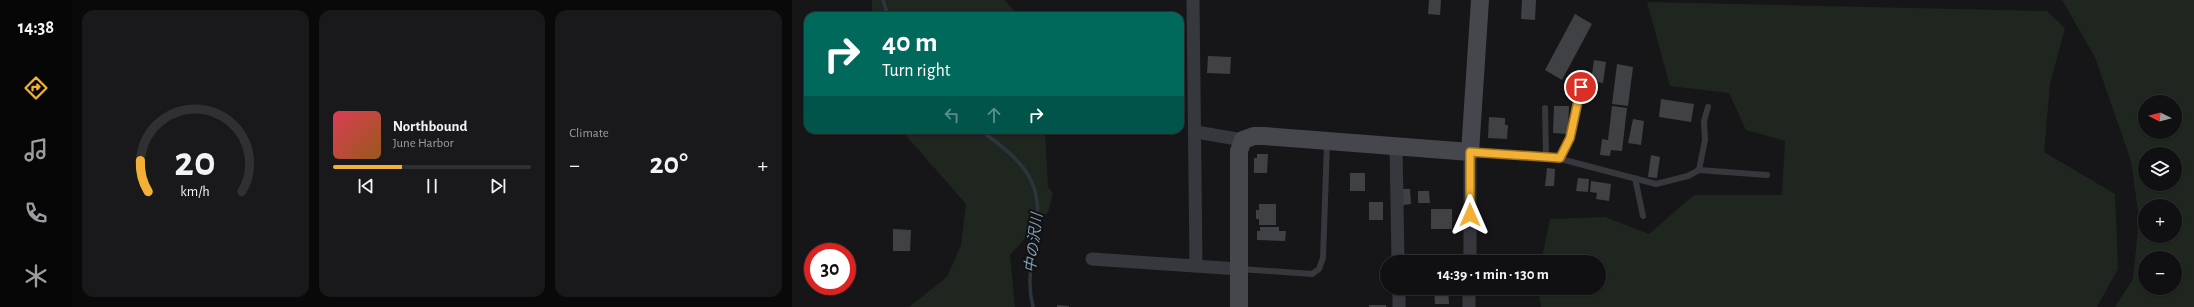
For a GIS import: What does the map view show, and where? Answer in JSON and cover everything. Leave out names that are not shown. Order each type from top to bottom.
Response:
[{"type":"street","points":[[1193,0],[1196,132],[1196,266]]},
{"type":"street","points":[[1470,255],[1470,152],[1480,0]]},
{"type":"street","points":[[1196,132],[1243,140],[1254,136],[1264,136],[1396,145],[1470,152]]},
{"type":"street","points":[[1239,307],[1239,151],[1243,140]]},
{"type":"street","points":[[1396,145],[1398,255]]},
{"type":"street","points":[[1092,259],[1239,269]]},
{"type":"street","points":[[1398,295],[1399,307]]},
{"type":"street","points":[[1469,295],[1469,307]]},
{"type":"lane","points":[[1560,158],[1570,138],[1581,87]]},
{"type":"lane","points":[[1699,170],[1705,140],[1704,120],[1708,107]]},
{"type":"lane","points":[[1545,108],[1546,156]]},
{"type":"lane","points":[[1239,269],[1312,274],[1319,269],[1323,258],[1327,140]]},
{"type":"lane","points":[[1470,152],[1560,158],[1656,184],[1688,176],[1699,170],[1767,175]]},
{"type":"lane","points":[[1635,178],[1643,216]]},
{"type":"shaded area","points":[[872,0],[1005,0],[1015,12],[872,12]]},
{"type":"shaded area","points":[[2062,0],[2194,0],[2194,307],[2115,307],[2133,279],[2138,228],[2138,243],[2182,243],[2182,199],[2138,199],[2138,211],[2131,161],[2095,57]]},
{"type":"shaded area","points":[[1647,2],[2047,11],[2065,28],[2050,84],[2044,152],[2115,194],[2118,269],[2097,307],[1541,307],[1539,295],[1606,295],[1606,255],[1542,255],[1550,219],[1605,217],[1649,234],[1694,195],[1782,195],[1785,141],[1746,130],[1729,93],[1670,86]]},
{"type":"shaded area","points":[[905,134],[1045,134],[1048,187],[1053,193],[1048,212],[1010,255],[1015,307],[909,307],[947,277],[961,245],[966,204]]},
{"type":"building","points":[[1429,0],[1441,0],[1440,15],[1428,14]]},
{"type":"building","points":[[1522,0],[1536,0],[1535,20],[1521,19]]},
{"type":"building","points":[[1575,14],[1592,24],[1562,80],[1545,70]]},
{"type":"building","points":[[1208,56],[1231,57],[1230,74],[1207,73]]},
{"type":"building","points":[[1594,60],[1606,62],[1603,83],[1591,81]]},
{"type":"building","points":[[1617,64],[1633,67],[1628,106],[1612,104]]},
{"type":"building","points":[[1661,99],[1694,104],[1691,122],[1659,117]]},
{"type":"building","points":[[1554,106],[1569,106],[1568,134],[1553,133]]},
{"type":"building","points":[[1612,106],[1627,108],[1622,151],[1611,150],[1610,156],[1600,155],[1602,139],[1608,140]]},
{"type":"building","points":[[1489,117],[1505,118],[1505,125],[1508,125],[1507,139],[1488,138]]},
{"type":"building","points":[[1633,119],[1644,121],[1641,145],[1628,143]]},
{"type":"building","points":[[1257,154],[1268,154],[1267,173],[1254,173],[1254,158],[1257,158]]},
{"type":"building","points":[[1651,155],[1660,157],[1657,178],[1648,177]]},
{"type":"building","points":[[1547,168],[1555,169],[1554,186],[1545,186]]},
{"type":"building","points":[[1350,173],[1365,173],[1365,191],[1350,191]]},
{"type":"building","points":[[1578,178],[1589,179],[1588,192],[1576,191]]},
{"type":"building","points":[[1591,181],[1611,184],[1609,201],[1596,199],[1597,193],[1590,192]]},
{"type":"building","points":[[1403,189],[1410,189],[1411,204],[1403,205]]},
{"type":"building","points":[[1418,191],[1429,191],[1430,203],[1418,203]]},
{"type":"building","points":[[1369,202],[1383,202],[1383,220],[1369,220]]},
{"type":"building","points":[[1259,204],[1276,204],[1276,225],[1259,225],[1259,219],[1256,219],[1256,210],[1259,210]]},
{"type":"building","points":[[1431,209],[1452,209],[1452,229],[1431,229]]},
{"type":"building","points":[[1260,227],[1279,227],[1279,231],[1286,231],[1285,241],[1257,240],[1257,231],[1260,231]]},
{"type":"building","points":[[893,229],[911,230],[910,251],[893,251]]},
{"type":"building","points":[[1434,295],[1448,295],[1449,304],[1435,304]]},
{"type":"building","points":[[1057,305],[1069,306],[1069,307],[1057,307]]},
{"type":"building","points":[[1369,305],[1386,305],[1386,307],[1369,307]]},
{"type":"waterway","name":"中の沢川","points":[[883,0],[887,12]]},
{"type":"waterway","name":"中の沢川","points":[[986,134],[997,142],[1021,165],[1035,190],[1037,223],[1030,283],[1033,307]]},
{"type":"route","points":[[1470,215],[1470,152],[1560,158],[1570,138],[1581,87]]}]
